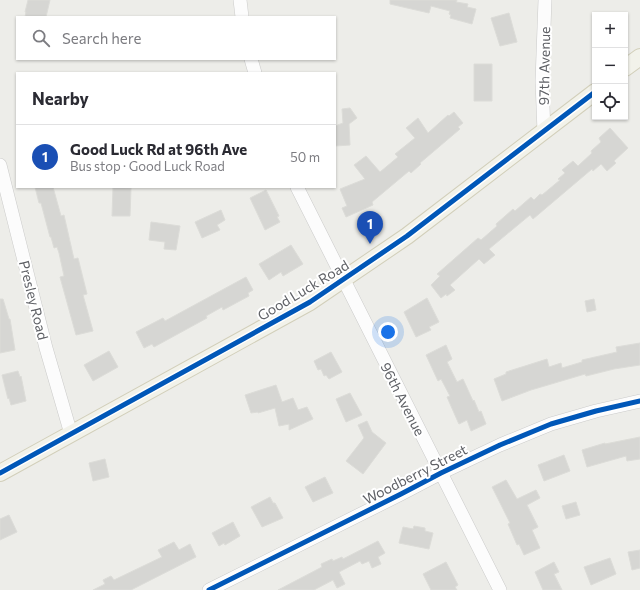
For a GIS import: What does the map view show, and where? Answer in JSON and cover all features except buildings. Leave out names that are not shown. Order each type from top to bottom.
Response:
[{"type":"main road","points":[[628,66],[640,57]]},
{"type":"main road","name":"Good Luck Road","points":[[0,472],[310,302],[343,281],[407,236],[592,94]]},
{"type":"street","points":[[240,0],[242,16]]},
{"type":"street","name":"97th Avenue","points":[[544,132],[542,81],[545,0]]},
{"type":"street","points":[[251,60],[255,72]]},
{"type":"street","name":"Presley Road","points":[[0,165],[46,348],[70,434]]},
{"type":"street","name":"96th Avenue","points":[[296,188],[500,590]]},
{"type":"street","name":"Woodberry Street","points":[[209,590],[441,473],[500,445],[551,424],[596,411],[640,401]]},
{"type":"cycle path","points":[[0,473],[310,302],[407,236],[592,94]]},
{"type":"cycle path","points":[[209,590],[441,473],[500,445],[551,424],[596,411],[640,401]]},
{"type":"place","name":"Good Luck Rd at 96th Ave","points":[[370,244]]}]
